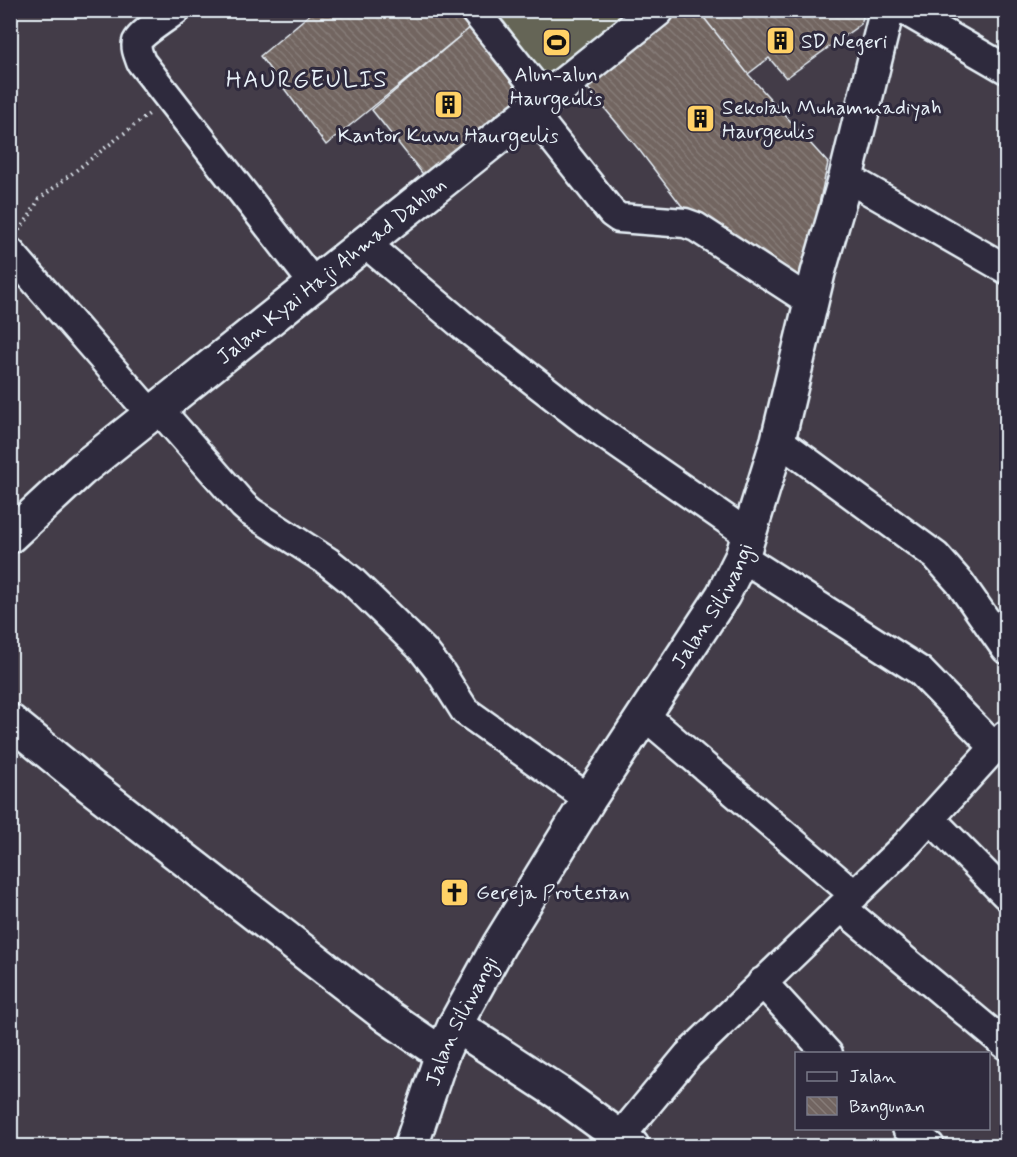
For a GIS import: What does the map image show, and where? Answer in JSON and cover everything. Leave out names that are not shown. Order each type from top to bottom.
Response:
[{"type":"street","points":[[176,10],[137,42],[141,62],[314,284]]},
{"type":"street","points":[[474,10],[612,213],[619,218],[685,223],[696,226],[811,302]]},
{"type":"street","name":"Jalan Kyai Haji Ahmad Dahlan","points":[[10,536],[81,470],[657,10]]},
{"type":"street","name":"Jalan Siliwangi","points":[[411,1146],[449,1040],[499,945],[589,798],[723,595],[746,546],[778,440],[811,302],[846,177],[887,10]]},
{"type":"street","points":[[904,10],[1006,69]]},
{"type":"street","points":[[846,177],[1006,269]]},
{"type":"street","points":[[14,242],[154,411],[243,505],[327,561],[352,581],[415,642],[441,674],[465,711],[589,798]]},
{"type":"street","points":[[10,721],[90,786],[388,1017],[449,1040],[559,1093],[626,1142],[688,1055],[762,982],[849,902],[1001,742],[920,671],[746,546],[466,328],[365,243]]},
{"type":"street","points":[[778,440],[936,556],[960,583],[1006,649]]},
{"type":"street","points":[[644,715],[1006,1046]]},
{"type":"street","points":[[930,818],[1006,895]]},
{"type":"street","points":[[762,982],[827,1052]]},
{"type":"street","points":[[909,1130],[930,1146]]},
{"type":"path","points":[[14,242],[39,199],[170,98]]},
{"type":"green space","name":"Alun-alun Haurgeulis","points":[[496,11],[632,11],[546,77]]},
{"type":"building","points":[[315,10],[458,10],[471,27],[326,145],[260,56]]},
{"type":"building","name":"Sekolah Muhammadiyah Haurgeulis","points":[[681,10],[698,10],[748,74],[828,163],[800,291],[681,205],[587,87]]},
{"type":"building","name":"SD Negeri","points":[[698,10],[865,10],[861,24],[786,78],[769,58],[748,74]]},
{"type":"building","name":"Kantor Kuwu Haurgeulis","points":[[471,27],[524,99],[426,178],[372,110]]},
{"type":"place","name":"SD Negeri","points":[[780,41]]},
{"type":"place","name":"Alun-alun Haurgeulis","points":[[556,43]]},
{"type":"place","name":"Kantor Kuwu Haurgeulis","points":[[448,104]]},
{"type":"place","name":"Sekolah Muhammadiyah Haurgeulis","points":[[701,119]]},
{"type":"place","name":"Gereja Protestan","points":[[455,892]]},
{"type":"district","name":"HAURGEULIS","points":[[307,79]]}]
